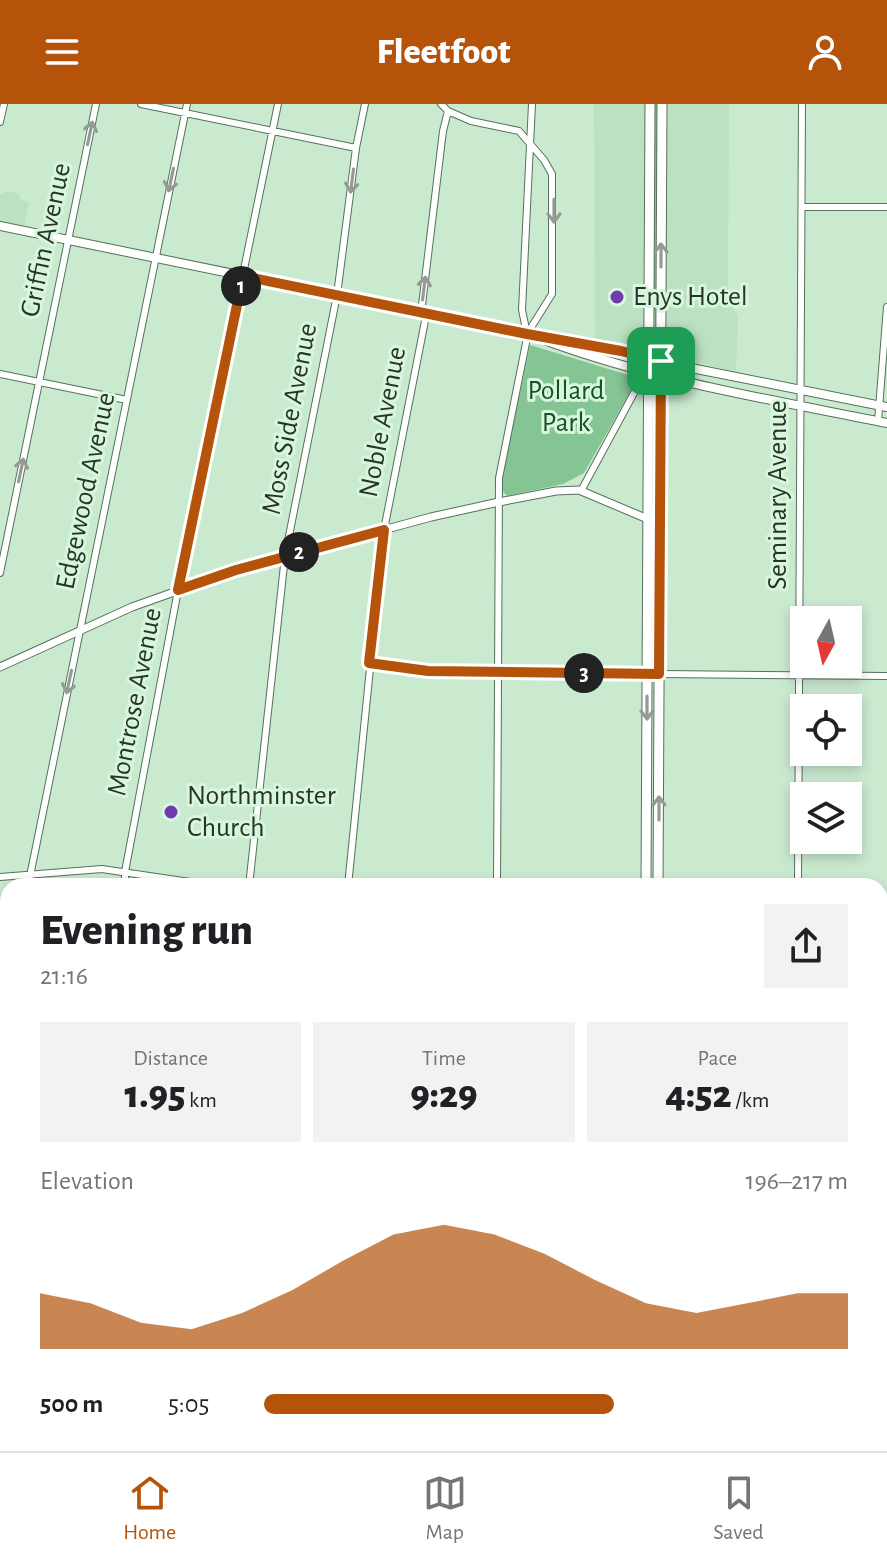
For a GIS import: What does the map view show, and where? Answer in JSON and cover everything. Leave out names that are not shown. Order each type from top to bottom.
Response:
[{"type":"main road","points":[[646,878],[650,104]]},
{"type":"main road","points":[[658,878],[662,104]]},
{"type":"main road","points":[[0,226],[883,406]]},
{"type":"main road","points":[[527,334],[581,354],[648,373],[883,422]]},
{"type":"street","points":[[0,122],[4,104]]},
{"type":"street","name":"Griffin Avenue","points":[[0,573],[96,104]]},
{"type":"street","points":[[141,104],[356,148]]},
{"type":"street","name":"Edgewood Avenue","points":[[29,878],[187,104]]},
{"type":"street","name":"Montrose Avenue","points":[[125,878],[178,590],[278,104]]},
{"type":"street","name":"Moss Side Avenue","points":[[250,878],[285,556],[337,295],[356,148],[365,104]]},
{"type":"street","points":[[441,104],[448,111],[471,121],[519,131],[552,174],[552,294],[527,334],[500,471],[497,878]]},
{"type":"street","points":[[527,334],[522,310],[532,104]]},
{"type":"street","name":"Seminary Avenue","points":[[799,606],[802,104]]},
{"type":"street","name":"Noble Avenue","points":[[349,878],[384,530],[425,321],[422,305],[448,111]]},
{"type":"street","points":[[802,207],[887,207]]},
{"type":"street","points":[[883,422],[887,307]]},
{"type":"street","points":[[581,491],[641,380],[648,373]]},
{"type":"street","points":[[0,374],[127,400]]},
{"type":"street","points":[[0,667],[178,590],[285,556],[499,502],[556,491],[581,491],[648,518],[660,526]]},
{"type":"street","points":[[369,663],[416,671],[790,675]]},
{"type":"street","points":[[862,676],[887,676]]},
{"type":"street","name":"Seminary Avenue","points":[[798,878],[799,678]]},
{"type":"street","points":[[0,877],[81,869],[164,878]]},
{"type":"shaded area","points":[[594,104],[729,104],[728,302],[738,315],[736,372],[595,338]]},
{"type":"shaded area","points":[[9,191],[29,202],[24,226],[0,221],[0,194]]},
{"type":"green space","points":[[653,104],[659,104],[656,350],[652,258]]},
{"type":"green space","name":"Pollard Park","points":[[530,345],[638,378],[584,473],[563,484],[507,496],[502,490],[503,474]]},
{"type":"place","name":"Enys Hotel","points":[[617,297]]},
{"type":"place","name":"Northminster Church","points":[[171,812]]},
{"type":"route","points":[[243,276],[585,343],[661,361],[659,674],[428,671],[388,668],[369,663],[384,530],[236,570],[178,590],[243,276]]}]
